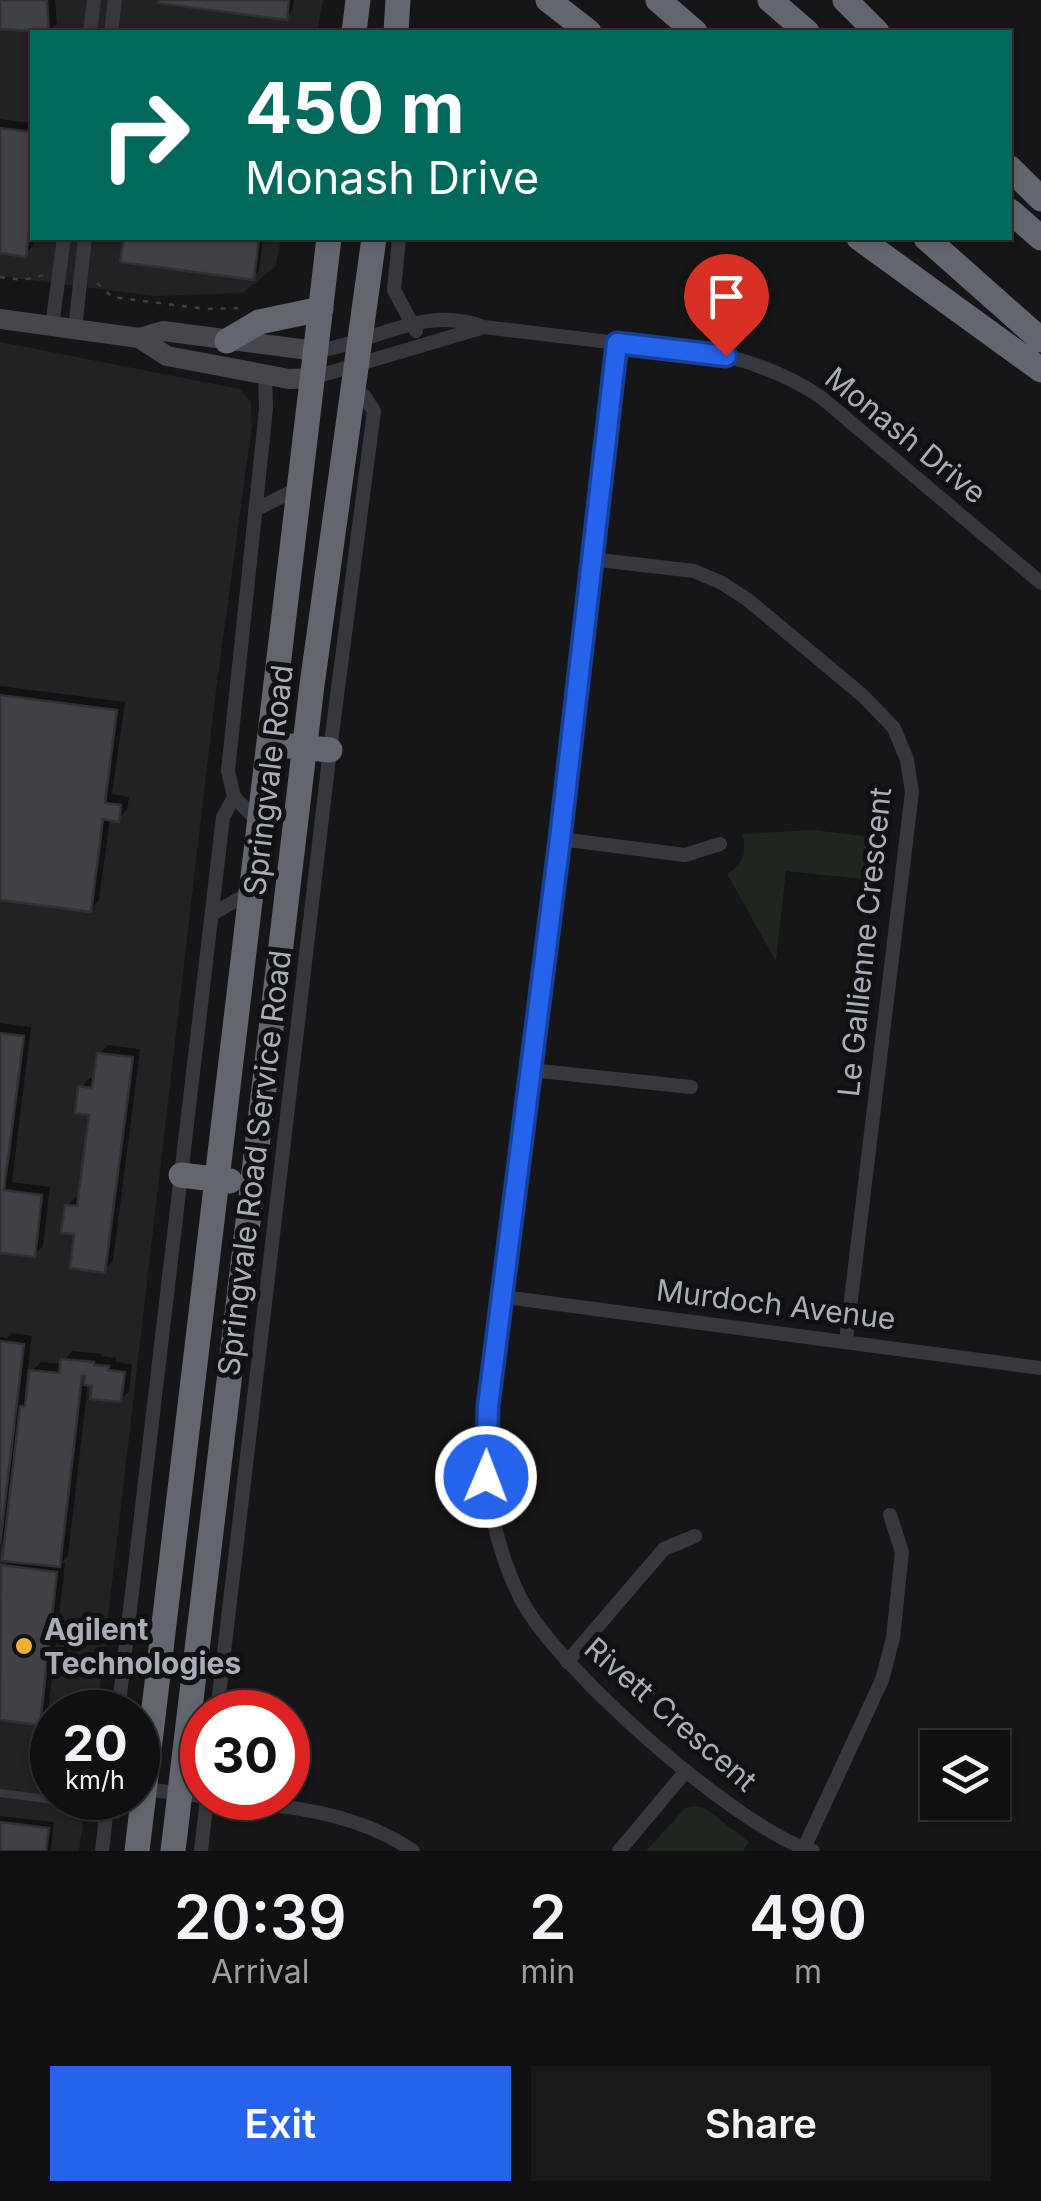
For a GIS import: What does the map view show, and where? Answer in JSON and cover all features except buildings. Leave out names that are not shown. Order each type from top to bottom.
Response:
[{"type":"highway","points":[[354,30],[358,0]]},
{"type":"highway","points":[[548,0],[586,30]]},
{"type":"highway","points":[[658,0],[692,30]]},
{"type":"highway","points":[[770,0],[805,30]]},
{"type":"highway","points":[[845,0],[875,30]]},
{"type":"highway","points":[[397,30],[404,2]]},
{"type":"highway","points":[[1012,170],[1041,199]]},
{"type":"highway","points":[[1012,213],[1041,238]]},
{"type":"highway","name":"Springvale Road","points":[[156,1690],[329,240]]},
{"type":"highway","name":"Springvale Road","points":[[206,1690],[235,1331],[252,1184],[317,749],[374,240]]},
{"type":"highway","points":[[862,240],[1041,370]]},
{"type":"highway","points":[[928,240],[1041,340]]},
{"type":"highway","points":[[226,341],[260,322],[320,309]]},
{"type":"highway","points":[[270,745],[317,749]]},
{"type":"highway","points":[[181,1175],[252,1184]]},
{"type":"highway","name":"Springvale Road","points":[[137,1851],[140,1820]]},
{"type":"highway","name":"Springvale Road","points":[[173,1851],[186,1820]]},
{"type":"street","points":[[90,30],[94,0]]},
{"type":"street","points":[[111,30],[115,0]]},
{"type":"street","points":[[52,326],[64,240]]},
{"type":"street","points":[[74,329],[86,240]]},
{"type":"street","points":[[399,240],[394,290],[414,324],[420,344]]},
{"type":"street","name":"Monash Drive","points":[[312,378],[414,324],[447,318],[484,327],[726,356],[757,364],[806,387],[1041,583]]},
{"type":"street","points":[[0,319],[140,338],[163,331],[316,351]]},
{"type":"street","name":"Monash Drive","points":[[316,351],[420,344],[484,327]]},
{"type":"street","points":[[140,338],[166,356],[296,380],[312,378]]},
{"type":"street","name":"Rivett Crescent","points":[[617,343],[560,839],[488,1406],[486,1477],[502,1550],[521,1600],[568,1662],[686,1772],[741,1812],[809,1850]]},
{"type":"street","name":"Springvale Road","points":[[260,824],[234,797],[228,771],[266,402],[265,375]]},
{"type":"street","points":[[255,510],[299,487]]},
{"type":"street","name":"Le Gallienne Crescent","points":[[592,559],[694,572],[722,583],[748,600],[862,696],[894,728],[907,760],[912,792],[846,1341]]},
{"type":"street","name":"Springvale Road Service Road","points":[[220,1690],[262,1335],[317,749]]},
{"type":"street","name":"Springvale Road","points":[[181,1175],[223,817],[234,797]]},
{"type":"street","points":[[560,839],[685,854],[720,844]]},
{"type":"street","name":"Springvale Road","points":[[212,914],[252,892]]},
{"type":"street","points":[[530,1070],[691,1087]]},
{"type":"street","points":[[121,1690],[181,1175]]},
{"type":"street","name":"Murdoch Avenue","points":[[504,1297],[1041,1368]]},
{"type":"street","points":[[235,1331],[262,1335]]},
{"type":"street","points":[[809,1850],[882,1680],[893,1638],[902,1552],[890,1515]]},
{"type":"street","points":[[568,1662],[664,1549],[695,1536]]},
{"type":"street","points":[[619,1851],[686,1772]]},
{"type":"street","points":[[310,1811],[347,1819],[388,1835],[413,1851]]},
{"type":"street","points":[[102,1851],[105,1820]]},
{"type":"street","points":[[199,1820],[202,1851]]},
{"type":"lane","points":[[0,1793],[30,1796]]},
{"type":"path","points":[[0,277],[58,277]]},
{"type":"path","points":[[97,282],[112,297],[206,309],[251,306]]},
{"type":"shaded area","points":[[0,0],[323,0],[317,30],[30,30],[30,240],[281,240],[276,266],[243,293],[154,296],[0,276]]},
{"type":"shaded area","points":[[0,342],[240,389],[251,402],[252,425],[215,698],[100,1690],[30,1690],[30,1820],[83,1820],[79,1851],[0,1851]]},
{"type":"shaded area","points":[[813,830],[888,839],[882,881],[786,871],[776,961],[727,874],[743,857],[742,834]]},
{"type":"shaded area","points":[[685,1808],[705,1808],[749,1842],[743,1851],[646,1851]]},
{"type":"place","name":"Agilent Technologies","points":[[24,1646]]},
{"type":"route","points":[[486,1477],[488,1406],[560,839],[617,343],[726,356]]}]
